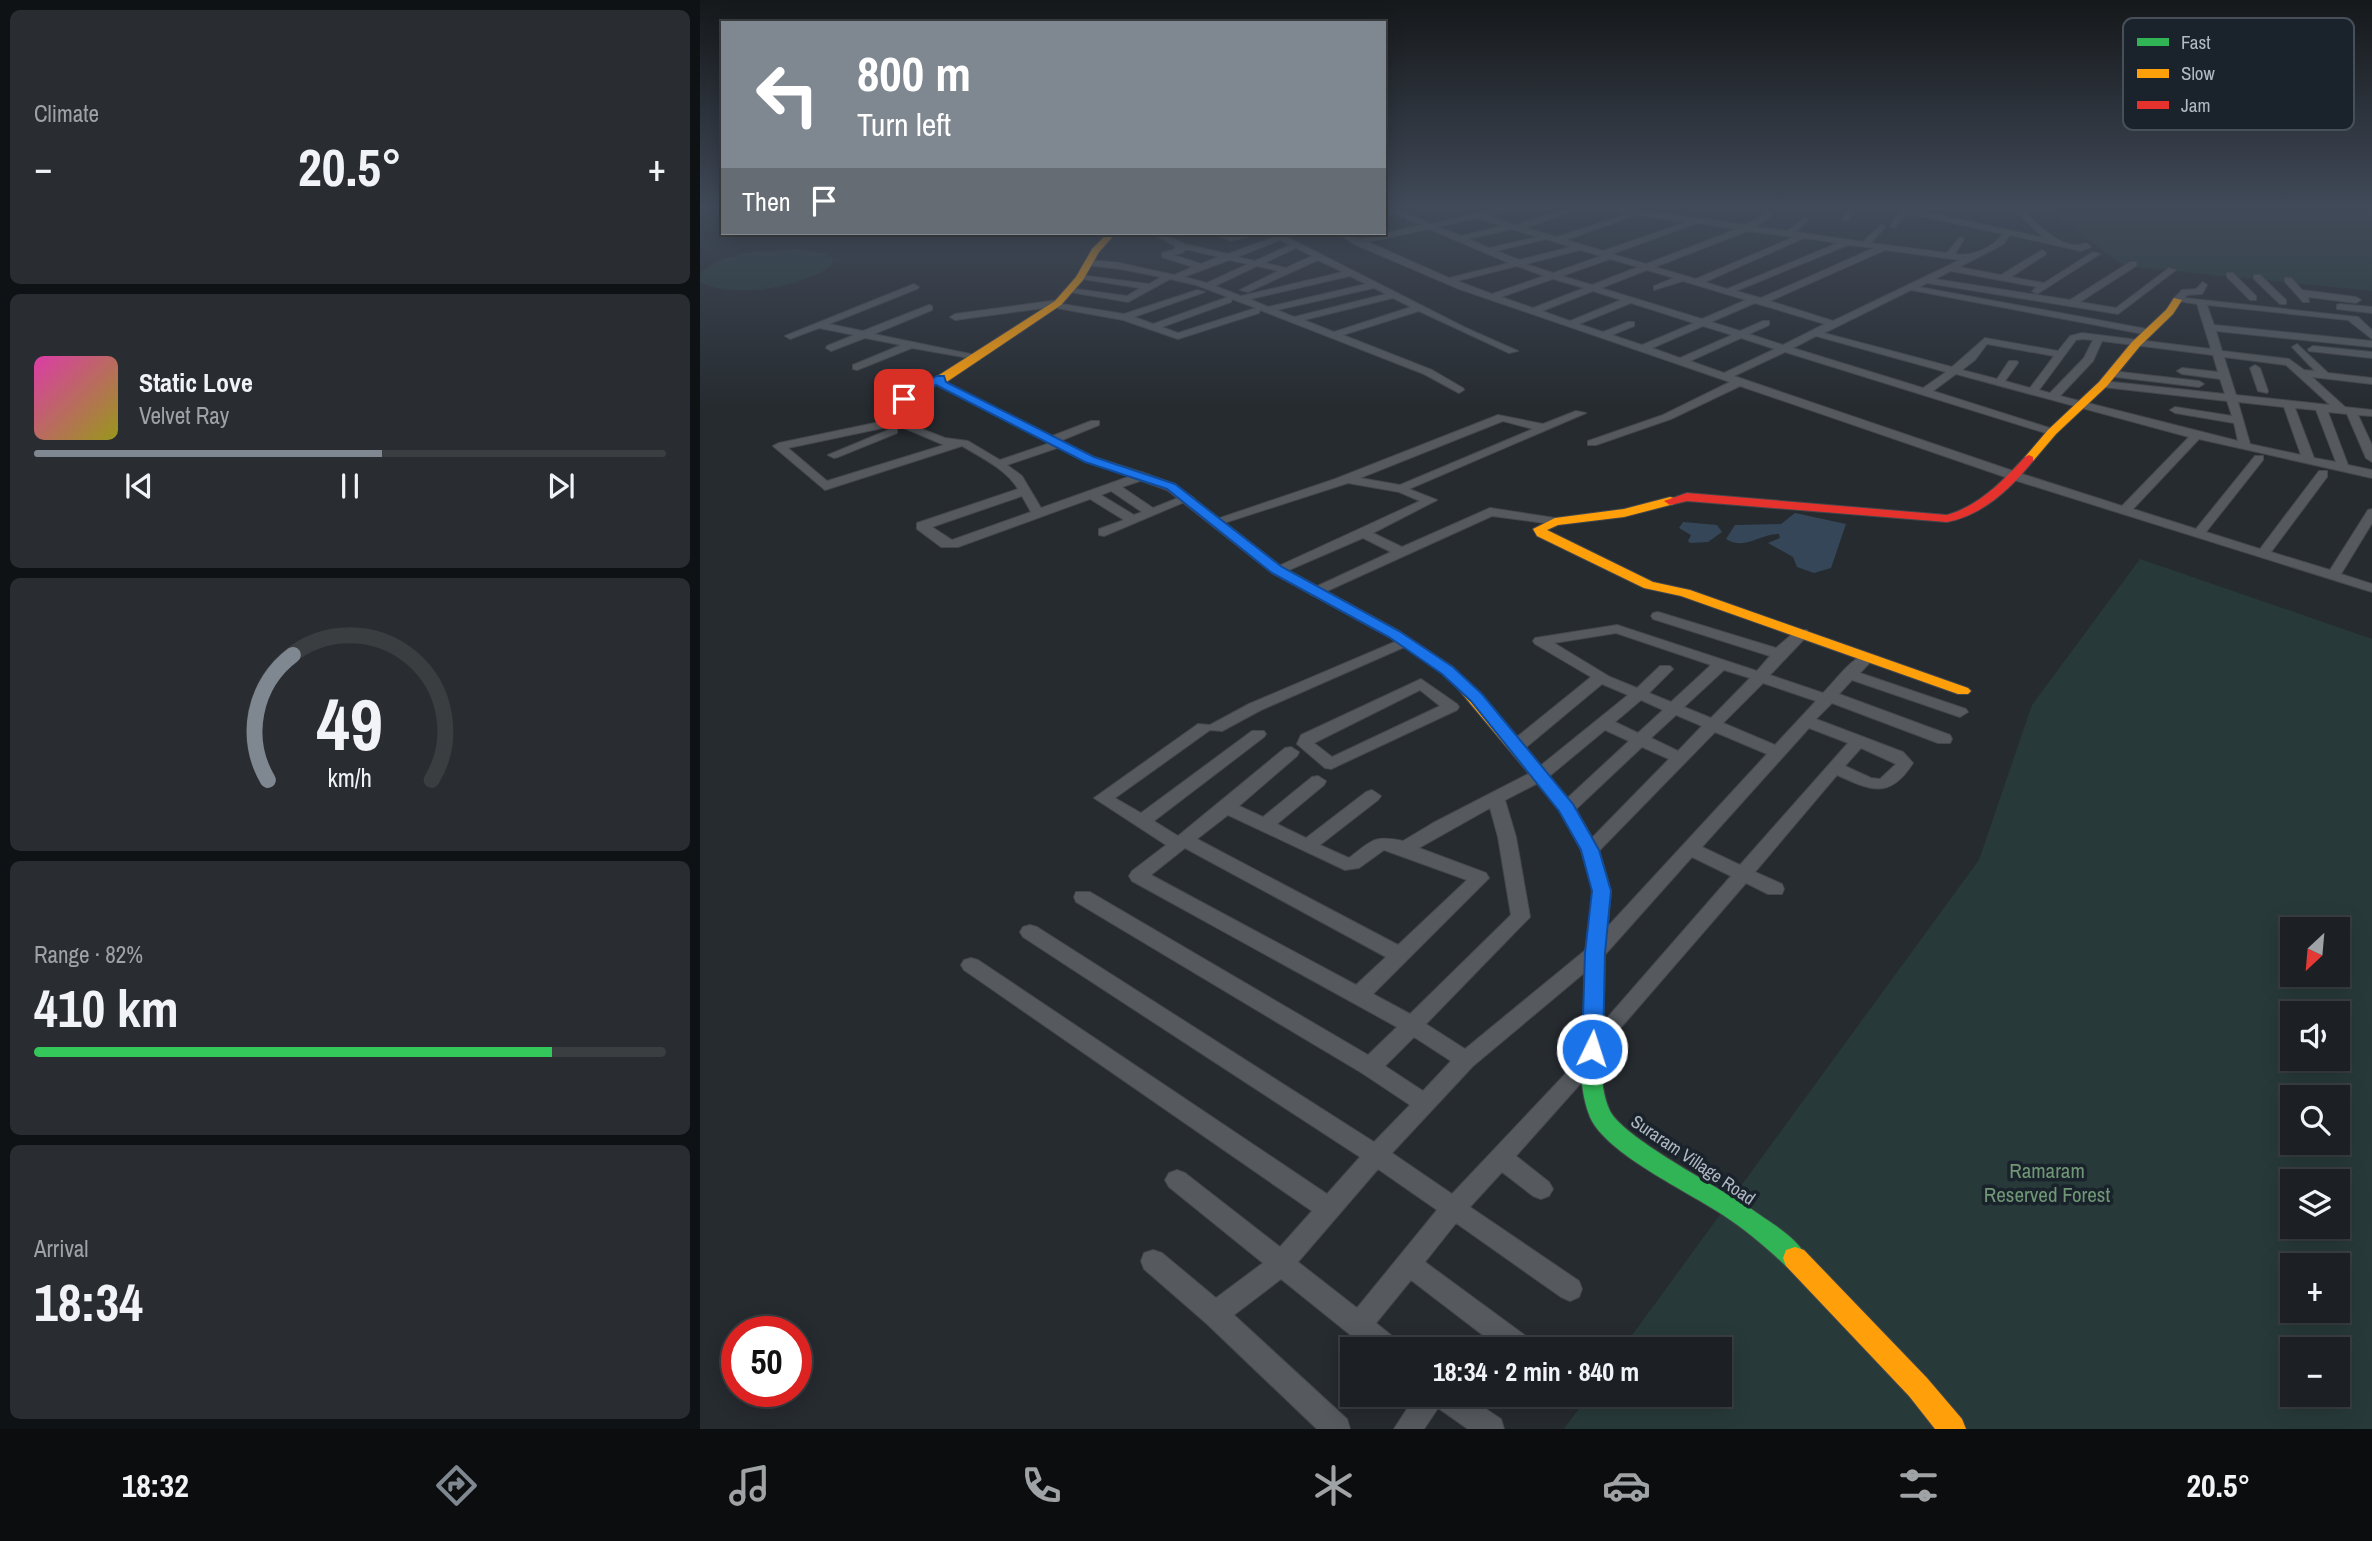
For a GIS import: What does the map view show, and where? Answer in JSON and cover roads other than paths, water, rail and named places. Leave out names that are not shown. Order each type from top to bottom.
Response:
[{"type":"main road","points":[[940,379],[976,358],[1065,294],[1080,274]]},
{"type":"main road","points":[[1962,691],[1802,632],[1685,593],[1649,585],[1542,533],[1539,529],[1555,522],[1624,513],[1687,497],[1922,518],[1949,518],[1976,507],[2015,476],[2052,432],[2123,363],[2170,312],[2177,300]]},
{"type":"main road","name":"Suraram Village Road","points":[[940,379],[940,384],[1110,468],[1171,487],[1277,570],[1448,670],[1477,698],[1567,808],[1590,850],[1602,891],[1595,953],[1592,1053],[1594,1090],[1602,1119],[1626,1142],[1731,1206],[1776,1240],[1828,1290],[1918,1387],[1952,1429]]},
{"type":"street","points":[[1156,274],[1173,277],[1229,298],[1240,299],[1349,274]]},
{"type":"street","points":[[1065,294],[1132,298],[1182,274]]},
{"type":"street","points":[[1125,317],[1204,289],[1236,274]]},
{"type":"street","points":[[1152,328],[1229,298],[1281,274]]},
{"type":"street","points":[[1304,274],[1321,280]]},
{"type":"street","points":[[1353,274],[1463,330],[1513,351]]},
{"type":"street","points":[[1430,274],[2015,476],[2372,588]]},
{"type":"street","points":[[1447,281],[1478,274]]},
{"type":"street","points":[[1545,274],[2052,432]]},
{"type":"street","points":[[1492,297],[1558,274]]},
{"type":"street","points":[[1534,311],[1632,274]]},
{"type":"street","points":[[1670,274],[1834,324]]},
{"type":"street","points":[[1697,282],[1716,274]]},
{"type":"street","points":[[1729,291],[1771,274]]},
{"type":"street","points":[[1642,349],[1822,274]]},
{"type":"street","points":[[1724,377],[1939,274]]},
{"type":"street","points":[[1980,274],[2045,286]]},
{"type":"street","points":[[2003,278],[2010,274]]},
{"type":"street","points":[[2016,307],[2065,274]]},
{"type":"street","points":[[2071,303],[2118,274]]},
{"type":"street","points":[[1927,280],[2118,312],[2167,274]]},
{"type":"street","points":[[2230,275],[2267,317]]},
{"type":"street","points":[[2257,277],[2297,320]]},
{"type":"street","points":[[1657,288],[1683,278]]},
{"type":"street","points":[[2288,280],[2309,304]]},
{"type":"street","points":[[2318,284],[2329,296]]},
{"type":"street","points":[[1065,294],[1178,336],[1261,310],[1375,285]]},
{"type":"street","points":[[790,336],[914,288]]},
{"type":"street","points":[[955,317],[1065,294],[1150,288]]},
{"type":"street","points":[[1912,288],[2149,332]]},
{"type":"street","points":[[2354,288],[2356,300]]},
{"type":"street","points":[[2177,300],[2185,292],[2286,306],[2355,319],[2372,335]]},
{"type":"street","points":[[2201,293],[2243,324]]},
{"type":"street","points":[[2201,293],[2224,376],[2240,421],[2245,446]]},
{"type":"street","points":[[2301,293],[2363,300],[2370,310]]},
{"type":"street","points":[[1293,320],[1395,295]]},
{"type":"street","points":[[1240,299],[1261,310],[1429,372],[1459,390]]},
{"type":"street","points":[[1570,324],[1628,301]]},
{"type":"street","points":[[2243,324],[2256,303]]},
{"type":"street","points":[[2286,306],[2309,304],[2370,310]]},
{"type":"street","points":[[831,348],[929,308]]},
{"type":"street","points":[[1334,335],[1419,308]]},
{"type":"street","points":[[2320,314],[2330,323]]},
{"type":"street","points":[[1680,362],[1766,323]]},
{"type":"street","points":[[819,324],[976,358]]},
{"type":"street","points":[[1603,335],[1631,324]]},
{"type":"street","points":[[2212,328],[2243,324],[2285,335],[2372,344]]},
{"type":"street","points":[[2306,329],[2315,338]]},
{"type":"street","points":[[2273,330],[2275,345],[2366,356]]},
{"type":"street","points":[[2339,332],[2366,356]]},
{"type":"street","points":[[1818,334],[1901,361],[1953,371],[2245,446],[2372,474]]},
{"type":"street","points":[[2032,393],[2075,337],[2098,339],[2123,363],[2196,394],[2263,391],[2372,402]]},
{"type":"street","points":[[2052,398],[2089,359],[2098,339]]},
{"type":"street","points":[[1924,393],[1971,358],[1985,341],[2037,345],[2061,354]]},
{"type":"street","points":[[857,367],[912,344]]},
{"type":"street","points":[[2297,347],[2323,375]]},
{"type":"street","points":[[2334,351],[2343,360]]},
{"type":"street","points":[[2154,357],[2218,355],[2323,375],[2366,380]]},
{"type":"street","points":[[2123,363],[2218,355],[2255,368],[2297,368],[2346,410],[2372,458]]},
{"type":"street","points":[[1999,383],[2013,363]]},
{"type":"street","points":[[2123,363],[2224,376]]},
{"type":"street","points":[[2123,363],[2230,393],[2288,404],[2372,413]]},
{"type":"street","points":[[2255,368],[2263,391]]},
{"type":"street","points":[[2351,370],[2366,380]]},
{"type":"street","points":[[1876,378],[1886,371]]},
{"type":"street","points":[[940,379],[904,399],[889,415],[901,424],[943,442],[964,443],[1018,479],[1039,515]]},
{"type":"street","points":[[1592,443],[1667,417],[1739,382]]},
{"type":"street","points":[[2316,386],[2372,392]]},
{"type":"street","points":[[2196,394],[2199,414]]},
{"type":"street","points":[[2288,404],[2309,461]]},
{"type":"street","points":[[2321,408],[2344,469]]},
{"type":"street","points":[[2175,410],[2240,421]]},
{"type":"street","points":[[1403,489],[1580,413]]},
{"type":"street","points":[[1217,521],[1346,480],[1502,417],[1544,428]]},
{"type":"street","points":[[901,424],[779,446],[829,490],[864,474],[964,443]]},
{"type":"street","points":[[834,455],[901,424]]},
{"type":"street","points":[[997,465],[1095,424]]},
{"type":"street","points":[[2124,511],[2193,439]]},
{"type":"street","points":[[812,440],[864,474]]},
{"type":"street","points":[[2198,534],[2259,458]]},
{"type":"street","points":[[2263,555],[2323,474]]},
{"type":"street","points":[[1025,491],[922,526],[949,544],[1039,515],[1142,476]]},
{"type":"street","points":[[1277,570],[1431,500],[1403,489],[1346,480]]},
{"type":"street","points":[[1113,487],[1152,513]]},
{"type":"street","points":[[1093,495],[1133,520]]},
{"type":"street","points":[[1104,532],[1188,498]]},
{"type":"street","points":[[1316,592],[1490,512],[1555,522]]},
{"type":"street","points":[[2333,576],[2372,513]]},
{"type":"street","points":[[1363,533],[1401,552]]},
{"type":"street","points":[[1658,616],[1779,654]]},
{"type":"street","points":[[1778,752],[1603,678],[1540,641],[1617,629],[1828,697],[1944,739]]},
{"type":"street","points":[[1590,850],[1802,632]]},
{"type":"street","points":[[1400,955],[1181,842],[1105,800],[1104,796],[1210,727],[1404,642]]},
{"type":"street","points":[[1215,1314],[1280,1265],[1376,1155],[1466,1060],[1595,953],[1849,674],[1868,657]]},
{"type":"street","points":[[1567,808],[1721,664]]},
{"type":"street","points":[[1402,848],[1541,775],[1639,694],[1665,669]]},
{"type":"street","points":[[1421,684],[1451,708],[1331,764],[1305,744],[1307,740],[1448,670]]},
{"type":"street","points":[[1849,674],[1960,712]]},
{"type":"street","points":[[1518,745],[1598,679],[1603,678]]},
{"type":"street","points":[[1806,721],[1905,763],[1891,783],[1874,784],[1835,768]]},
{"type":"street","points":[[1604,723],[1680,758]]},
{"type":"street","points":[[1142,821],[1258,734]]},
{"type":"street","points":[[1359,1325],[1410,1265],[1452,1209],[1592,1053],[1858,741]]},
{"type":"street","points":[[1291,752],[1227,807],[1138,876],[1410,1024],[1466,1060]]},
{"type":"street","points":[[1265,825],[1318,781]]},
{"type":"street","points":[[1308,845],[1372,796]]},
{"type":"street","points":[[1370,1067],[1410,1024],[1521,917],[1507,837],[1496,798]]},
{"type":"street","points":[[1227,807],[1349,865],[1381,843],[1402,848],[1480,878],[1357,996]]},
{"type":"street","points":[[1690,849],[1775,889]]},
{"type":"street","points":[[1083,897],[1370,1067],[1426,1104]]},
{"type":"street","points":[[1030,932],[1376,1155],[1570,1289]]},
{"type":"street","points":[[971,965],[1329,1209]]},
{"type":"street","points":[[1500,1157],[1541,1189]]},
{"type":"street","points":[[1177,1180],[1280,1265],[1374,1337]]},
{"type":"street","points":[[1153,1261],[1215,1314],[1337,1429]]},
{"type":"street","points":[[1410,1265],[1506,1337]]},
{"type":"street","points":[[1408,1429],[1424,1407]]},
{"type":"street","points":[[1460,1407],[1492,1429]]},
{"type":"water","points":[[1795,513],[1846,524],[1831,568],[1814,573],[1797,567],[1793,557],[1768,543],[1780,538],[1779,534],[1740,543],[1726,539],[1735,525],[1781,524]]},
{"type":"water","points":[[1683,522],[1717,525],[1722,532],[1708,542],[1690,543],[1688,541],[1691,535],[1679,528]]},
{"type":"park label","name":"Ramaram Reserved Forest","points":[[2047,1183]]}]
